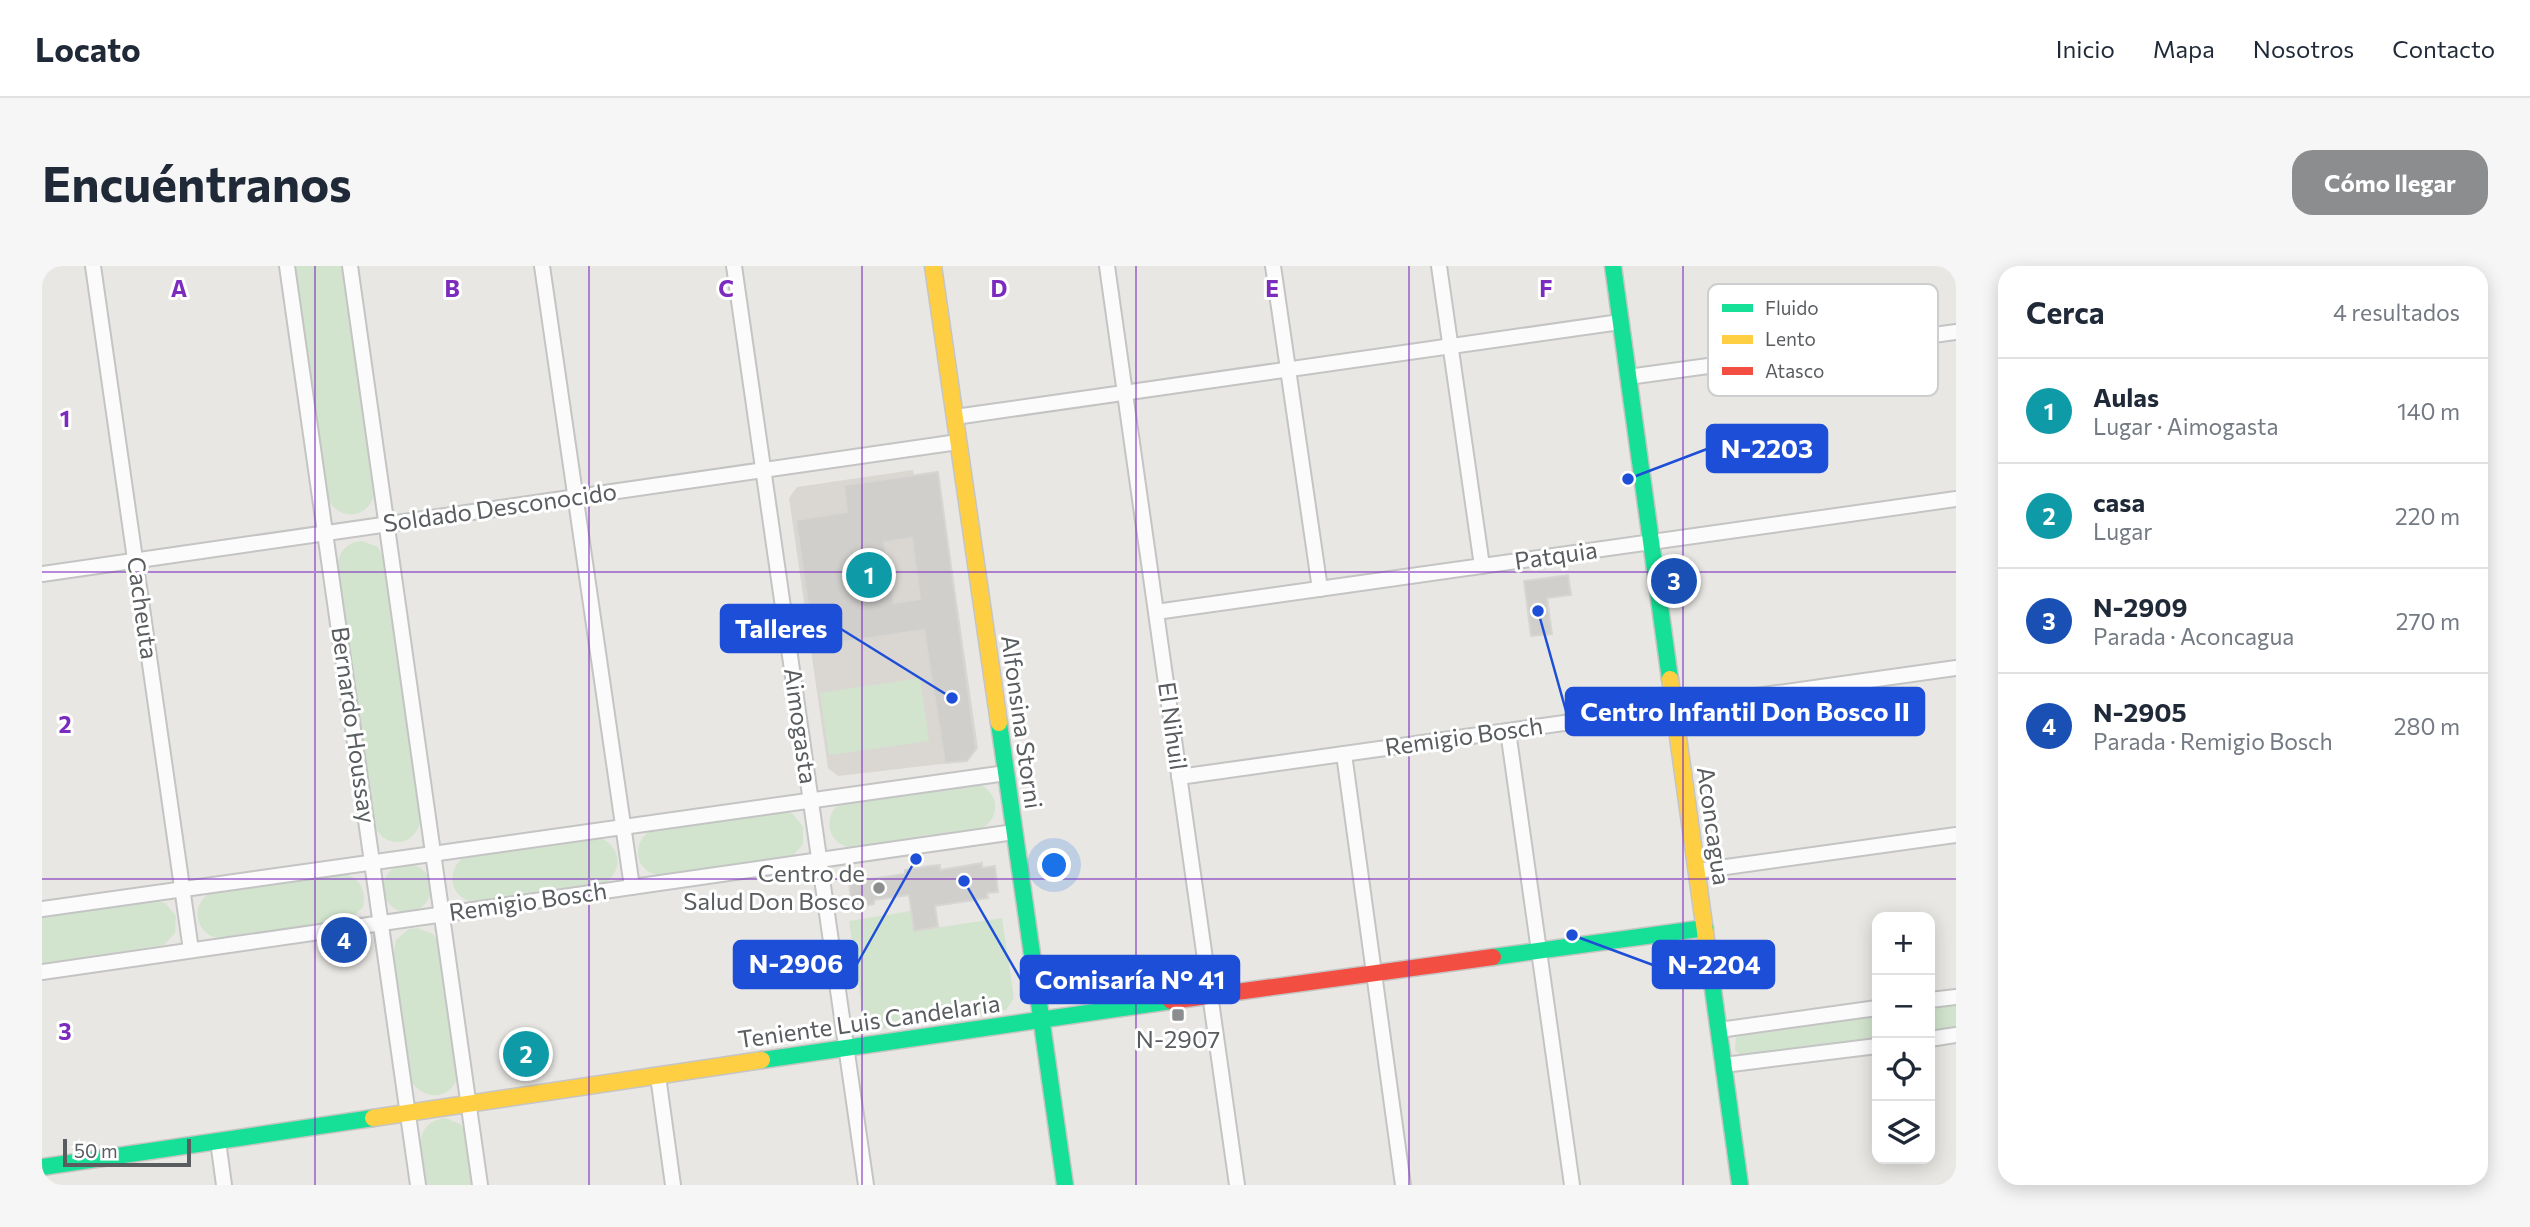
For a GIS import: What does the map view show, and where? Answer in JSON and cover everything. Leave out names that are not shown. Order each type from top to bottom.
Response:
[{"type":"street","name":"Cacheuta","points":[[93,266],[191,950]]},
{"type":"street","name":"Bernardo Houssay","points":[[287,266],[418,1185]]},
{"type":"street","points":[[350,266],[481,1185]]},
{"type":"street","points":[[542,266],[632,887]]},
{"type":"street","name":"Aimogasta","points":[[734,266],[866,1185]]},
{"type":"street","name":"Alfonsina Storni","points":[[933,266],[1065,1185]]},
{"type":"street","name":"El Nihuil","points":[[1107,266],[1237,1185]]},
{"type":"street","points":[[1273,266],[1321,589]]},
{"type":"street","points":[[1439,266],[1482,566]]},
{"type":"street","name":"Aconcagua","points":[[1613,266],[1740,1185]]},
{"type":"street","points":[[955,417],[1620,322]]},
{"type":"street","points":[[1938,334],[1956,332]]},
{"type":"street","points":[[1628,377],[1708,366]]},
{"type":"street","name":"Soldado Desconocido","points":[[42,574],[958,442]]},
{"type":"street","name":"Patquia","points":[[1156,612],[1956,499]]},
{"type":"street","name":"Remigio Bosch","points":[[1179,777],[1956,668]]},
{"type":"street","points":[[1508,731],[1572,1185]]},
{"type":"street","points":[[1344,754],[1403,1185]]},
{"type":"street","points":[[42,909],[1006,773]]},
{"type":"street","name":"Remigio Bosch","points":[[42,972],[1014,832]]},
{"type":"street","points":[[1697,871],[1956,835]]},
{"type":"street","name":"Teniente Luis Candelaria","points":[[42,1167],[1041,1019],[1705,928]]},
{"type":"street","points":[[1935,999],[1956,996]]},
{"type":"street","points":[[1719,1030],[1872,1009]]},
{"type":"street","points":[[1935,1038],[1956,1035]]},
{"type":"street","points":[[1724,1065],[1872,1046]]},
{"type":"street","points":[[658,1076],[673,1185]]},
{"type":"street","points":[[218,1141],[224,1185]]},
{"type":"shaded area","points":[[913,470],[914,475],[938,472],[978,748],[967,761],[838,776],[828,768],[789,498],[797,487]]},
{"type":"green space","points":[[294,266],[343,266],[375,486],[369,506],[362,512],[345,514],[337,510],[326,493]]},
{"type":"green space","points":[[362,541],[378,547],[386,562],[421,814],[415,834],[400,842],[384,838],[373,821],[337,569],[344,549]]},
{"type":"green space","points":[[920,678],[929,741],[829,755],[820,693]]},
{"type":"green space","points":[[977,783],[989,792],[995,804],[993,816],[983,828],[856,848],[839,843],[830,830],[831,815],[842,801]]},
{"type":"green space","points":[[785,811],[793,814],[803,827],[803,844],[792,857],[665,876],[648,871],[639,859],[640,844],[651,830]]},
{"type":"green space","points":[[599,837],[611,846],[617,858],[615,871],[606,883],[479,902],[462,897],[453,885],[454,870],[465,856]]},
{"type":"green space","points":[[407,864],[424,871],[431,888],[424,905],[407,912],[390,905],[383,888],[390,871]]},
{"type":"green space","points":[[337,873],[355,879],[362,888],[363,907],[351,919],[225,939],[208,934],[198,921],[199,906],[211,892]]},
{"type":"green space","points":[[149,899],[165,903],[176,916],[175,933],[164,945],[42,964],[42,915]]},
{"type":"green space","points":[[911,911],[914,931],[1002,918],[1014,998],[1006,1010],[875,1030],[864,1021],[849,921]]},
{"type":"green space","points":[[417,928],[433,934],[441,949],[458,1076],[450,1089],[438,1095],[424,1093],[412,1082],[393,956],[396,940],[409,929]]},
{"type":"green space","points":[[1956,1003],[1956,1028],[1935,1031],[1935,1006]]},
{"type":"green space","points":[[1872,1015],[1872,1040],[1743,1057],[1735,1050],[1736,1037],[1744,1033]]},
{"type":"green space","points":[[445,1118],[460,1124],[465,1131],[475,1185],[425,1185],[420,1144],[422,1135],[426,1127],[434,1121]]},
{"type":"building","points":[[938,472],[976,749],[967,761],[945,763],[924,630],[814,646],[796,520],[847,512],[844,485]],"holes":[[[912,538],[920,599],[894,603],[884,542]]]},
{"type":"building","points":[[1568,575],[1571,595],[1547,598],[1552,634],[1531,636],[1524,581]]},
{"type":"building","points":[[982,863],[982,868],[995,866],[998,892],[987,893],[988,898],[935,906],[938,927],[914,931],[909,895],[874,900],[874,904],[852,908],[849,882],[905,874],[905,870],[929,866],[940,865],[940,870]]},
{"type":"building","points":[[533,1032],[538,1074],[520,1076],[513,1035]]},
{"type":"traffic: fast","points":[[1613,266],[1670,679]]},
{"type":"traffic: fast","points":[[999,723],[1065,1185]]},
{"type":"traffic: fast","points":[[1493,957],[1705,928]]},
{"type":"traffic: fast","points":[[1711,975],[1740,1185]]},
{"type":"traffic: fast","points":[[762,1060],[1171,1001]]},
{"type":"traffic: fast","points":[[42,1167],[373,1118]]},
{"type":"traffic: slow","points":[[933,266],[999,723]]},
{"type":"traffic: slow","points":[[1670,679],[1711,975]]},
{"type":"traffic: slow","points":[[373,1118],[762,1060]]},
{"type":"traffic: jam","points":[[1171,1001],[1493,957]]},
{"type":"place","name":"N-2203","points":[[1628,479]]},
{"type":"place","name":"Aulas","points":[[869,575]]},
{"type":"place","name":"N-2909","points":[[1674,581]]},
{"type":"place","name":"Centro Infantil Don Bosco II","points":[[1538,611]]},
{"type":"place","name":"Talleres","points":[[952,698]]},
{"type":"place","name":"N-2906","points":[[916,859]]},
{"type":"place","name":"Comisaría N° 41","points":[[964,881]]},
{"type":"place","name":"Centro de Salud Don Bosco","points":[[879,888]]},
{"type":"place","name":"N-2204","points":[[1572,935]]},
{"type":"place","name":"N-2905","points":[[344,940]]},
{"type":"place","name":"N-2907","points":[[1178,1015]]},
{"type":"place","name":"casa","points":[[526,1054]]}]
